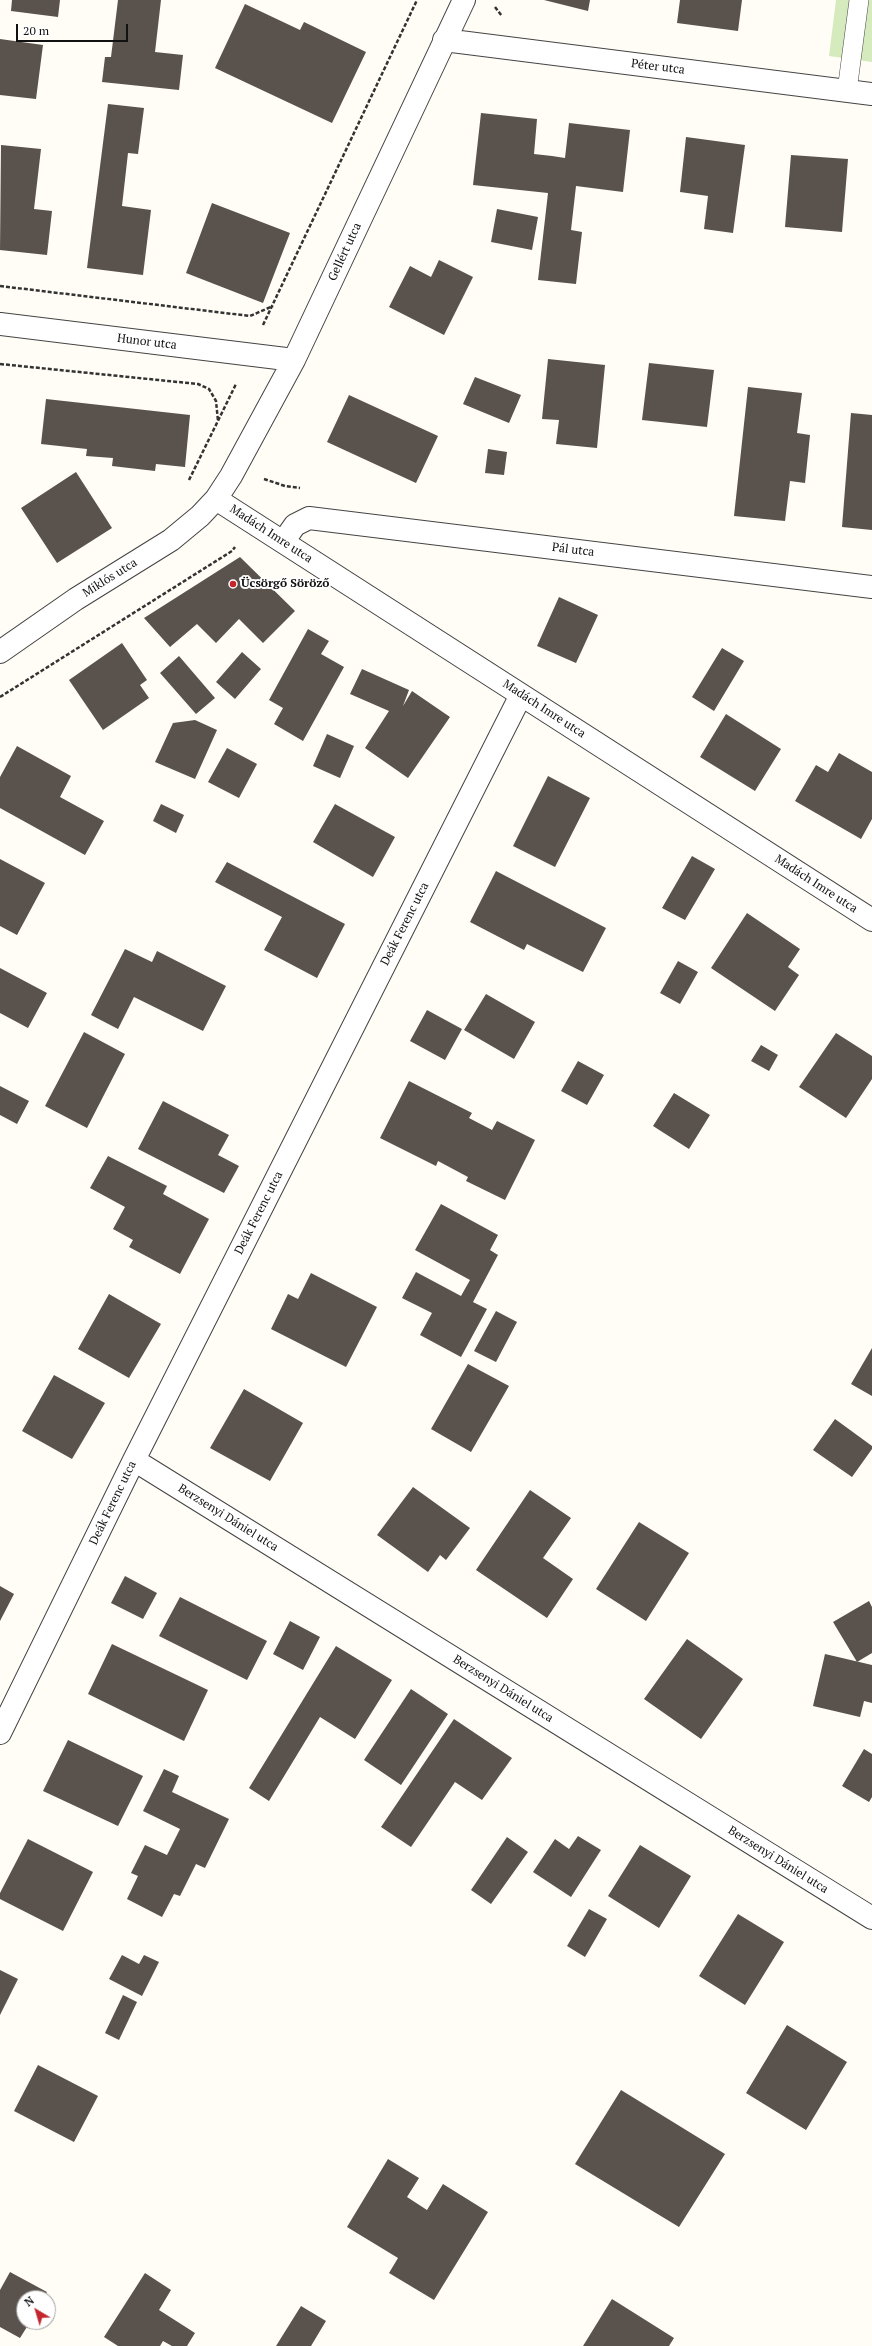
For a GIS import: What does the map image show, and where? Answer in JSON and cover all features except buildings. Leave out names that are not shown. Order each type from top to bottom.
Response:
[{"type":"street","name":"Gellért utca","points":[[216,499],[231,476],[294,360],[464,0]]},
{"type":"street","name":"Péter utca","points":[[444,40],[872,94]]},
{"type":"street","name":"Hunor utca","points":[[0,324],[294,360]]},
{"type":"street","name":"Madách Imre utca","points":[[216,499],[872,920]]},
{"type":"street","name":"Miklós utca","points":[[0,652],[76,599],[170,540],[200,516],[216,499]]},
{"type":"street","name":"Pál utca","points":[[283,542],[296,525],[309,518],[872,587]]},
{"type":"street","name":"Deák Ferenc utca","points":[[0,1733],[134,1460],[521,695]]},
{"type":"street","name":"Berzsenyi Dániel utca","points":[[134,1460],[872,1918]]},
{"type":"lane","points":[[847,91],[859,0]]},
{"type":"path","points":[[184,486],[218,422],[417,0]]},
{"type":"path","points":[[0,286],[250,316],[273,306]]},
{"type":"path","points":[[0,364],[198,384],[209,389],[216,401],[218,422]]},
{"type":"path","points":[[0,697],[232,551],[252,522]]},
{"type":"green space","points":[[836,0],[872,0],[872,62],[829,56]]},
{"type":"place","name":"Ücsörgő Söröző","points":[[233,584]]}]
